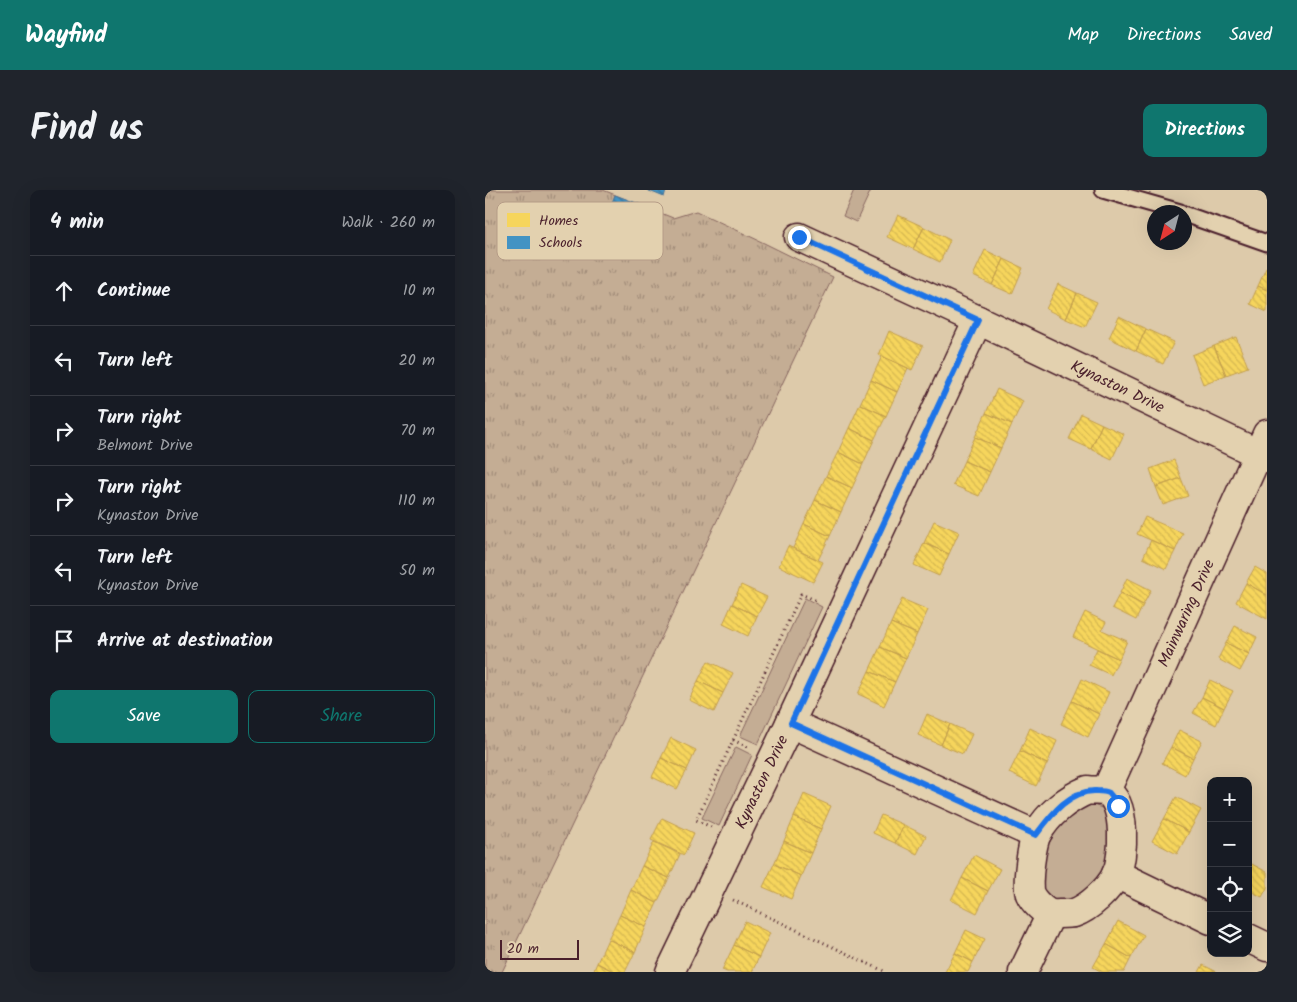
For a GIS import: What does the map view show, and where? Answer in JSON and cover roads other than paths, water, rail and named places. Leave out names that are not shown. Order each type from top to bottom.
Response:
[{"type":"street","name":"Kynaston Drive","points":[[799,237],[1264,449]]},
{"type":"street","name":"Kynaston Drive","points":[[670,972],[791,723],[978,320]]},
{"type":"street","name":"Mainwaring Drive","points":[[1106,792],[1264,449]]},
{"type":"street","points":[[791,723],[1036,835]]},
{"type":"street","points":[[1088,790],[1106,792],[1111,795],[1118,806],[1121,822],[1123,844],[1116,874],[1108,887],[1091,904],[1074,913],[1051,914],[1038,906],[1029,893],[1030,868],[1036,835],[1049,818],[1065,802],[1076,795],[1088,790]]},
{"type":"street","points":[[1116,874],[1207,918]]},
{"type":"street","points":[[1023,972],[1051,914]]},
{"type":"street","points":[[1252,940],[1267,947]]},
{"type":"lane","points":[[1103,190],[1156,205]]},
{"type":"lane","points":[[1192,216],[1267,243]]}]
